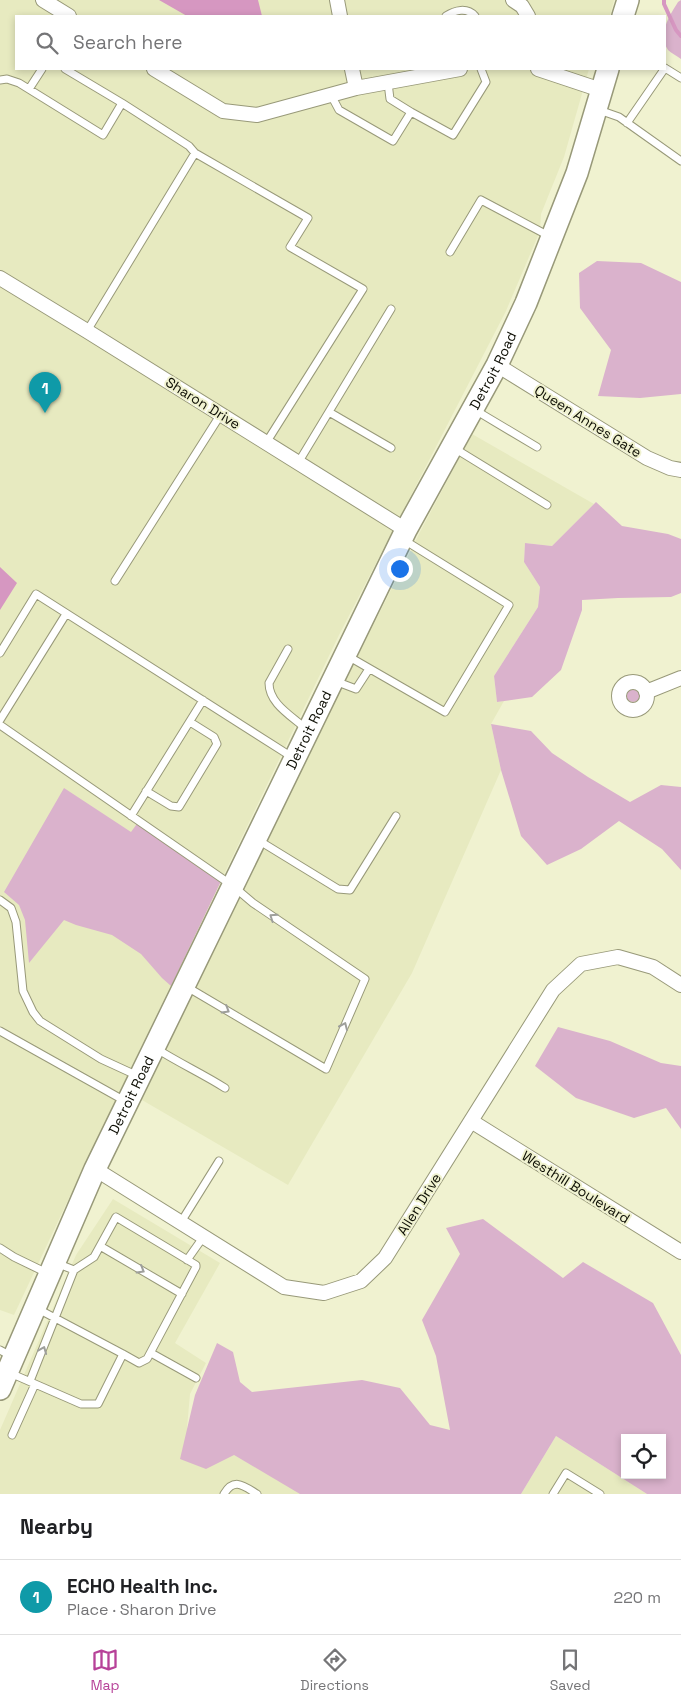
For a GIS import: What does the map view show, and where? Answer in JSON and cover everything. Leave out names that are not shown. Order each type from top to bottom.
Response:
[{"type":"main road","points":[[623,15],[628,0]]},
{"type":"main road","name":"Detroit Road","points":[[5,1367],[35,1308],[59,1269],[95,1169],[308,730],[404,534],[497,365],[526,303],[577,173],[608,70]]},
{"type":"street","points":[[43,0],[67,15]]},
{"type":"street","points":[[337,0],[340,15]]},
{"type":"street","points":[[512,0],[522,6],[527,15]]},
{"type":"street","points":[[156,70],[223,111],[257,115],[356,88],[451,70]]},
{"type":"street","points":[[352,70],[356,88]]},
{"type":"street","points":[[543,70],[598,100]]},
{"type":"street","name":"Sharon Drive","points":[[0,278],[221,414],[404,534]]},
{"type":"street","name":"Queen Annes Gate","points":[[497,365],[646,458],[670,468],[681,470]]},
{"type":"street","points":[[646,692],[681,678]]},
{"type":"street","name":"Allen Drive","points":[[95,1169],[284,1286],[324,1293],[361,1281],[385,1258],[553,990],[581,964],[618,957],[653,967],[681,985]]},
{"type":"street","name":"Westhill Boulevard","points":[[472,1121],[681,1252]]},
{"type":"lane","points":[[448,15],[461,10],[467,10],[474,15]]},
{"type":"lane","points":[[666,69],[681,78]]},
{"type":"lane","points":[[29,89],[41,70]]},
{"type":"lane","points":[[67,70],[189,146],[194,153],[308,218],[290,247],[363,289],[266,443]]},
{"type":"lane","points":[[388,82],[390,99],[453,135],[486,82],[481,70]]},
{"type":"lane","points":[[628,123],[664,70]]},
{"type":"lane","points":[[0,80],[7,79],[19,83],[103,135],[122,103]]},
{"type":"lane","points":[[331,95],[339,110],[393,141],[411,112]]},
{"type":"lane","points":[[598,100],[618,117],[681,161]]},
{"type":"lane","points":[[87,330],[194,153]]},
{"type":"lane","points":[[450,252],[481,200],[552,238]]},
{"type":"lane","points":[[298,463],[391,309]]},
{"type":"lane","points":[[473,409],[537,447]]},
{"type":"lane","points":[[329,412],[391,448]]},
{"type":"lane","points":[[115,581],[221,414]]},
{"type":"lane","points":[[452,447],[547,505]]},
{"type":"lane","points":[[345,655],[446,712],[509,605],[404,534]]},
{"type":"lane","points":[[0,654],[36,594],[295,759]]},
{"type":"lane","points":[[0,720],[66,614]]},
{"type":"lane","points":[[288,648],[269,683],[269,689],[274,700],[308,730]]},
{"type":"lane","points":[[333,680],[356,689],[369,669]]},
{"type":"lane","points":[[131,816],[203,700]]},
{"type":"lane","points":[[146,791],[171,806],[179,807],[217,744],[214,737],[190,722]]},
{"type":"lane","points":[[0,725],[233,886],[252,903],[365,979],[326,1069],[184,985]]},
{"type":"lane","points":[[256,838],[338,890],[350,890],[396,816]]},
{"type":"lane","points":[[0,900],[11,908],[16,922],[23,992],[40,1022],[101,1059],[140,1077]]},
{"type":"lane","points":[[0,1031],[128,1103]]},
{"type":"lane","points":[[154,1048],[186,1068],[198,1072],[226,1088]]},
{"type":"lane","points":[[181,1222],[219,1161]]},
{"type":"lane","points":[[0,1248],[14,1257],[59,1269],[94,1257],[116,1217],[196,1267],[151,1353],[139,1363],[35,1308]]},
{"type":"lane","points":[[187,1260],[204,1236]]},
{"type":"lane","points":[[100,1246],[182,1294]]},
{"type":"lane","points":[[12,1435],[56,1318],[59,1269]]},
{"type":"lane","points":[[151,1353],[196,1378]]},
{"type":"lane","points":[[5,1367],[32,1382],[82,1404],[98,1404],[123,1354]]},
{"type":"lane","points":[[553,1494],[566,1473],[600,1494]]},
{"type":"lane","points":[[224,1494],[235,1484],[241,1484],[257,1494]]},
{"type":"shaded area","points":[[0,0],[614,0],[610,15],[15,15],[15,70],[589,70],[564,157],[541,214],[540,231],[506,311],[339,635],[121,1089],[124,1091],[74,1198],[70,1196],[14,1315],[0,1310]]},
{"type":"shaded area","points":[[159,0],[258,0],[262,15],[185,15]]},
{"type":"shaded area","points":[[681,0],[681,59],[668,50],[666,46],[666,25],[678,2]]},
{"type":"shaded area","points":[[597,261],[641,263],[681,282],[681,394],[640,398],[598,396],[611,350],[580,308],[579,273]]},
{"type":"shaded area","points":[[472,434],[594,504],[552,546],[525,543],[524,562],[540,587],[538,607],[494,676],[497,702],[504,701],[491,724],[501,770],[412,973],[288,1185],[142,1100],[293,785],[420,532]]},
{"type":"shaded area","points":[[596,502],[622,526],[668,534],[681,539],[681,593],[671,597],[582,600],[582,610],[561,670],[532,697],[497,702],[494,676],[538,607],[540,587],[524,562],[525,543],[552,546]]},
{"type":"shaded area","points":[[0,567],[17,583],[0,610]]},
{"type":"shaded area","points":[[630,688],[636,688],[640,695],[636,702],[630,702],[626,698],[626,692]]},
{"type":"shaded area","points":[[491,724],[531,731],[552,753],[630,802],[661,785],[681,787],[681,870],[662,849],[619,821],[581,849],[547,865],[521,836],[501,770]]},
{"type":"shaded area","points":[[64,788],[131,832],[139,821],[222,879],[171,986],[141,954],[112,935],[64,920],[29,963],[25,920],[19,905],[4,892]]},
{"type":"shaded area","points":[[558,1027],[610,1041],[661,1063],[681,1066],[681,1129],[666,1108],[634,1118],[576,1098],[535,1066]]},
{"type":"shaded area","points":[[113,1199],[220,1263],[175,1343],[206,1363],[190,1394],[187,1428],[302,1494],[0,1494],[0,1430],[76,1255]]},
{"type":"shaded area","points":[[483,1219],[563,1278],[583,1262],[653,1303],[681,1355],[681,1494],[647,1494],[623,1479],[666,1479],[666,1434],[621,1434],[621,1477],[556,1436],[521,1494],[300,1494],[234,1455],[206,1469],[180,1459],[195,1395],[217,1343],[233,1352],[240,1382],[252,1392],[362,1380],[400,1388],[430,1425],[450,1430],[436,1356],[422,1320],[460,1254],[446,1228]]},
{"type":"shaded area","points":[[556,1436],[647,1494],[521,1494]]},
{"type":"waterway","points":[[664,0],[676,30],[681,36]]},
{"type":"place","name":"ECHO Health Inc.","points":[[45,413]]}]
